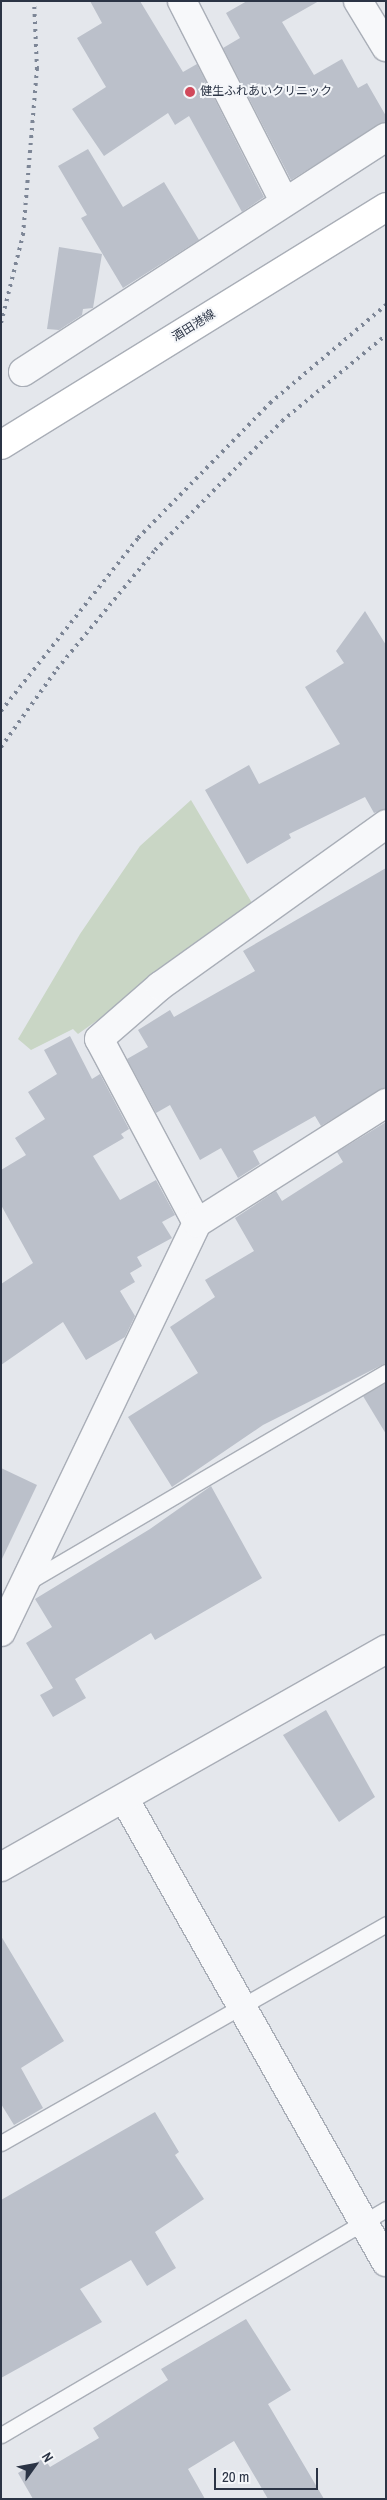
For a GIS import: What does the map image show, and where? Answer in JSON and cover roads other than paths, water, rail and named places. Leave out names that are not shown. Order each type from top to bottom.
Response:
[{"type":"main road","name":"酒田港線","points":[[1,445],[386,207]]},
{"type":"street","points":[[182,1],[284,201]]},
{"type":"street","points":[[358,1],[386,47]]},
{"type":"street","points":[[23,372],[284,201],[386,137]]},
{"type":"street","points":[[197,1223],[99,1039],[160,986],[386,824]]},
{"type":"street","points":[[1,1632],[28,1582],[197,1223],[386,1103]]},
{"type":"street","points":[[1,1867],[386,1649]]},
{"type":"street","points":[[124,1798],[241,2006],[374,2215],[386,2262]]},
{"type":"lane","points":[[28,1582],[386,1372]]},
{"type":"lane","points":[[1,2143],[386,1924]]},
{"type":"lane","points":[[1,2435],[374,2215]]},
{"type":"railway","points":[[1,323],[23,235],[37,69],[34,1]]},
{"type":"railway","points":[[1,711],[138,538],[270,403],[386,305]]},
{"type":"railway","points":[[1,747],[57,669],[155,550],[282,421],[386,335]]},
{"type":"place","name":"健生ふれあいクリニック","points":[[190,92]]}]
